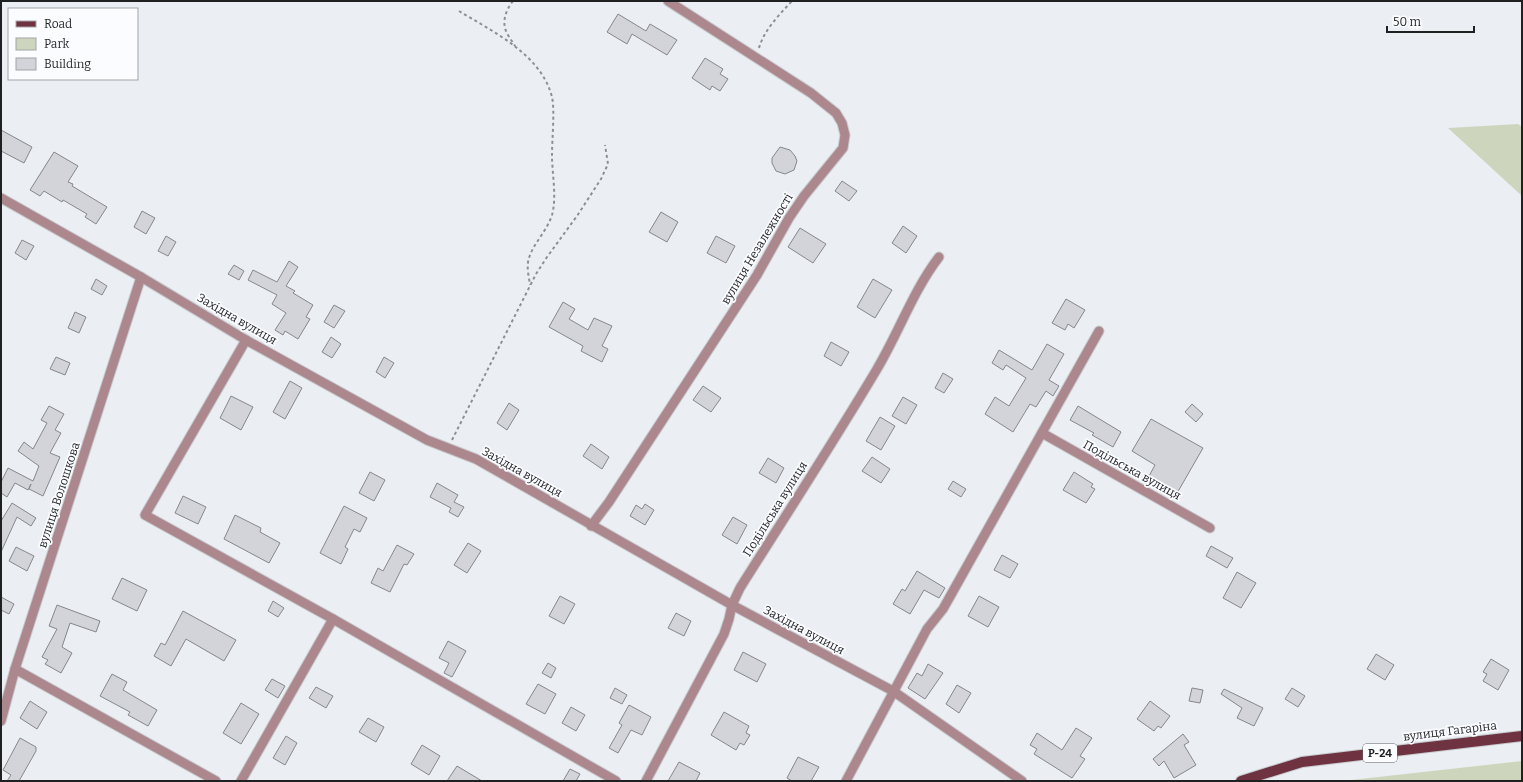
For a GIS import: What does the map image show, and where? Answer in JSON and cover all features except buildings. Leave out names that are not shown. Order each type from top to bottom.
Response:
[{"type":"main road","name":"вулиця Гагаріна","points":[[1241,781],[1302,762],[1522,736]]},
{"type":"street","name":"вулиця Незалежності","points":[[591,526],[609,502],[757,276],[789,218],[804,196],[843,148],[845,135],[842,123],[836,113],[811,92],[668,1]]},
{"type":"street","name":"Західна вулиця","points":[[1,198],[141,277],[246,340],[427,440],[476,459],[591,526],[732,605],[894,691],[1022,781]]},
{"type":"street","name":"Подільська вулиця","points":[[646,781],[724,634],[732,605],[740,588],[878,367],[921,284],[939,257]]},
{"type":"street","name":"вулиця Волошкова","points":[[1,721],[15,669],[141,277]]},
{"type":"street","points":[[846,781],[927,629],[943,609],[1100,331]]},
{"type":"street","points":[[246,340],[145,515],[333,619],[616,781]]},
{"type":"street","name":"Подільська вулиця","points":[[1042,433],[1210,528]]},
{"type":"street","points":[[241,781],[333,619]]},
{"type":"street","points":[[15,669],[216,781]]},
{"type":"path","points":[[513,1],[505,14],[504,27],[516,48]]},
{"type":"path","points":[[760,60],[758,50],[761,40],[774,20],[792,1]]},
{"type":"path","points":[[459,11],[516,48],[532,61],[545,79],[552,98],[554,194],[552,215],[546,230],[529,258],[528,271],[530,286]]},
{"type":"path","points":[[448,448],[530,286],[547,257],[563,236],[601,179],[608,164],[605,145]]},
{"type":"green space","points":[[1518,124],[1522,127],[1522,196],[1448,128]]},
{"type":"green space","points":[[1522,761],[1522,781],[1342,781]]}]
